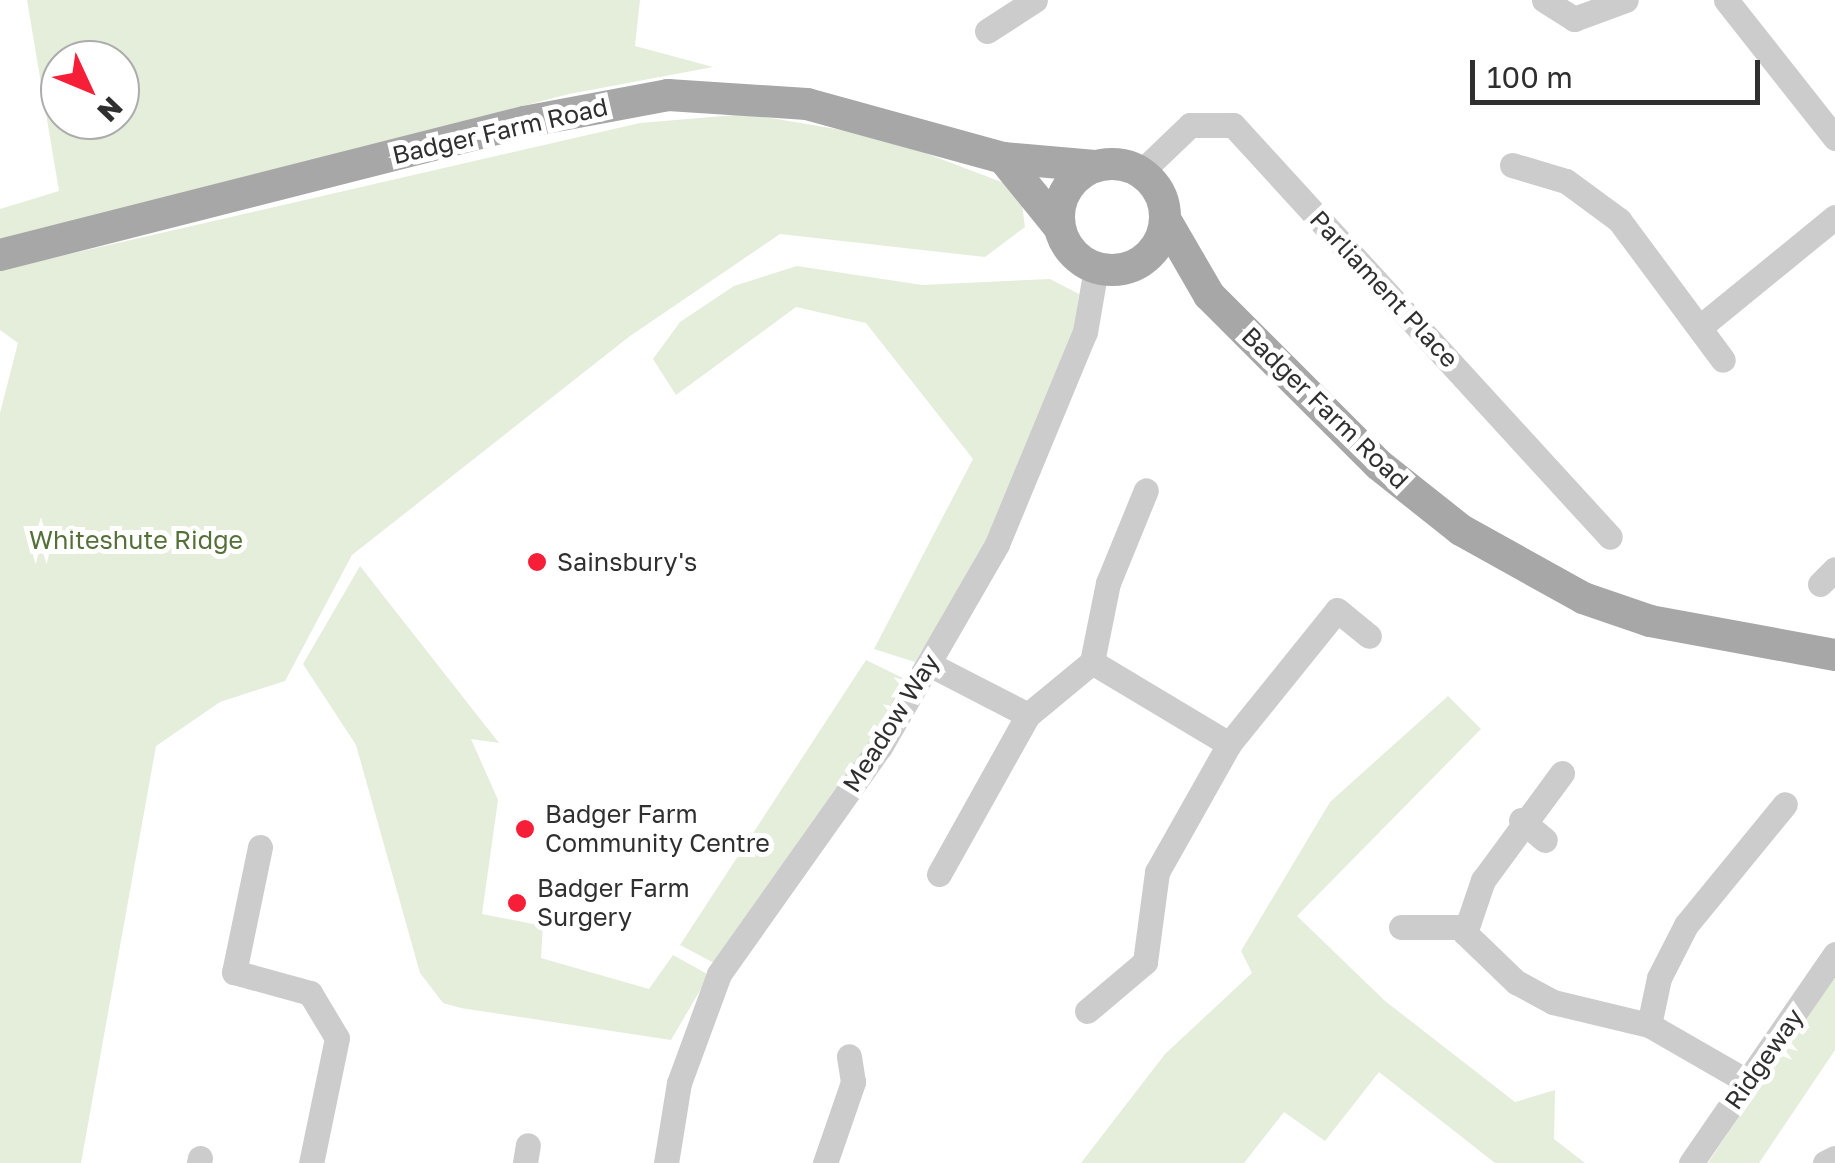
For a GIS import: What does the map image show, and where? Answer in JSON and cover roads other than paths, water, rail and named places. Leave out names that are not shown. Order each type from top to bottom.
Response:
[{"type":"main road","name":"Badger Farm Road","points":[[0,255],[524,122],[668,95],[806,104],[1003,158],[1096,166]]},
{"type":"main road","points":[[1003,158],[1059,226],[1096,268],[1148,256],[1165,219],[1141,172],[1096,166],[1061,201],[1059,226]]},
{"type":"main road","name":"Badger Farm Road","points":[[1165,219],[1209,295]]},
{"type":"main road","name":"Badger Farm Road","points":[[1148,256],[1209,295],[1379,465],[1531,573],[1705,637],[1835,655]]},
{"type":"street","points":[[987,31],[1035,0]]},
{"type":"street","points":[[1544,0],[1574,19],[1626,0]]},
{"type":"street","points":[[1726,0],[1835,138]]},
{"type":"street","name":"Parliament Place","points":[[1141,172],[1190,125],[1233,125],[1610,537]]},
{"type":"street","points":[[1512,165],[1566,181],[1619,220],[1723,360]]},
{"type":"street","points":[[1700,327],[1835,217]]},
{"type":"street","name":"Meadow Way","points":[[666,1163],[679,1083],[719,974],[930,664],[1014,506],[1085,332],[1096,268]]},
{"type":"street","points":[[939,874],[1028,715],[1092,662],[1108,583],[1146,490]]},
{"type":"street","points":[[1086,1011],[1145,962],[1158,872],[1229,744],[1336,610],[1369,636]]},
{"type":"street","points":[[1092,662],[1229,744]]},
{"type":"street","points":[[930,664],[1028,715]]},
{"type":"street","points":[[1464,927],[1521,820],[1562,773]]},
{"type":"street","points":[[1649,1025],[1658,978],[1686,925],[1742,850],[1785,804]]},
{"type":"street","points":[[1521,820],[1546,840]]},
{"type":"street","points":[[260,846],[232,982],[310,993],[334,1028],[311,1163]]},
{"type":"street","points":[[1742,850],[1762,868]]},
{"type":"street","points":[[1401,927],[1464,927],[1506,974],[1553,1002],[1649,1025],[1748,1082]]},
{"type":"street","name":"Ridgeway","points":[[1691,1163],[1835,954]]},
{"type":"street","points":[[825,1163],[853,1082],[849,1056]]},
{"type":"street","points":[[1825,1163],[1835,1158]]},
{"type":"place","name":"Sainsbury's","points":[[537,562]]},
{"type":"place","name":"Badger Farm Community Centre","points":[[525,829]]},
{"type":"place","name":"Badger Farm Surgery","points":[[517,903]]},
{"type":"park label","name":"Whiteshute Ridge","points":[[136,540]]}]
